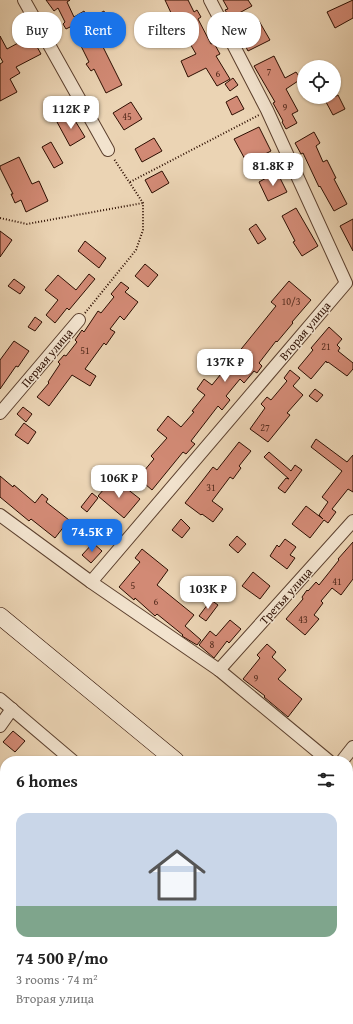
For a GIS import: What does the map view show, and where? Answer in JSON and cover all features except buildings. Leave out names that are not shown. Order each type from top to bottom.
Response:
[{"type":"main road","points":[[0,616],[170,756]]},
{"type":"street","points":[[24,0],[108,150]]},
{"type":"street","name":"Вторая улица","points":[[91,582],[346,283],[267,110],[210,0]]},
{"type":"street","name":"Первая улица","points":[[0,414],[79,320]]},
{"type":"street","points":[[0,515],[91,582],[219,670],[323,756]]},
{"type":"street","name":"Третья улица","points":[[219,670],[353,521]]},
{"type":"street","points":[[0,699],[66,756]]},
{"type":"street","points":[[0,726],[12,709]]},
{"type":"street","points":[[346,756],[353,747]]},
{"type":"path","points":[[129,182],[267,110]]},
{"type":"path","points":[[79,320],[136,250],[143,230],[143,203],[108,150]]},
{"type":"path","points":[[0,218],[27,224],[143,203]]}]
